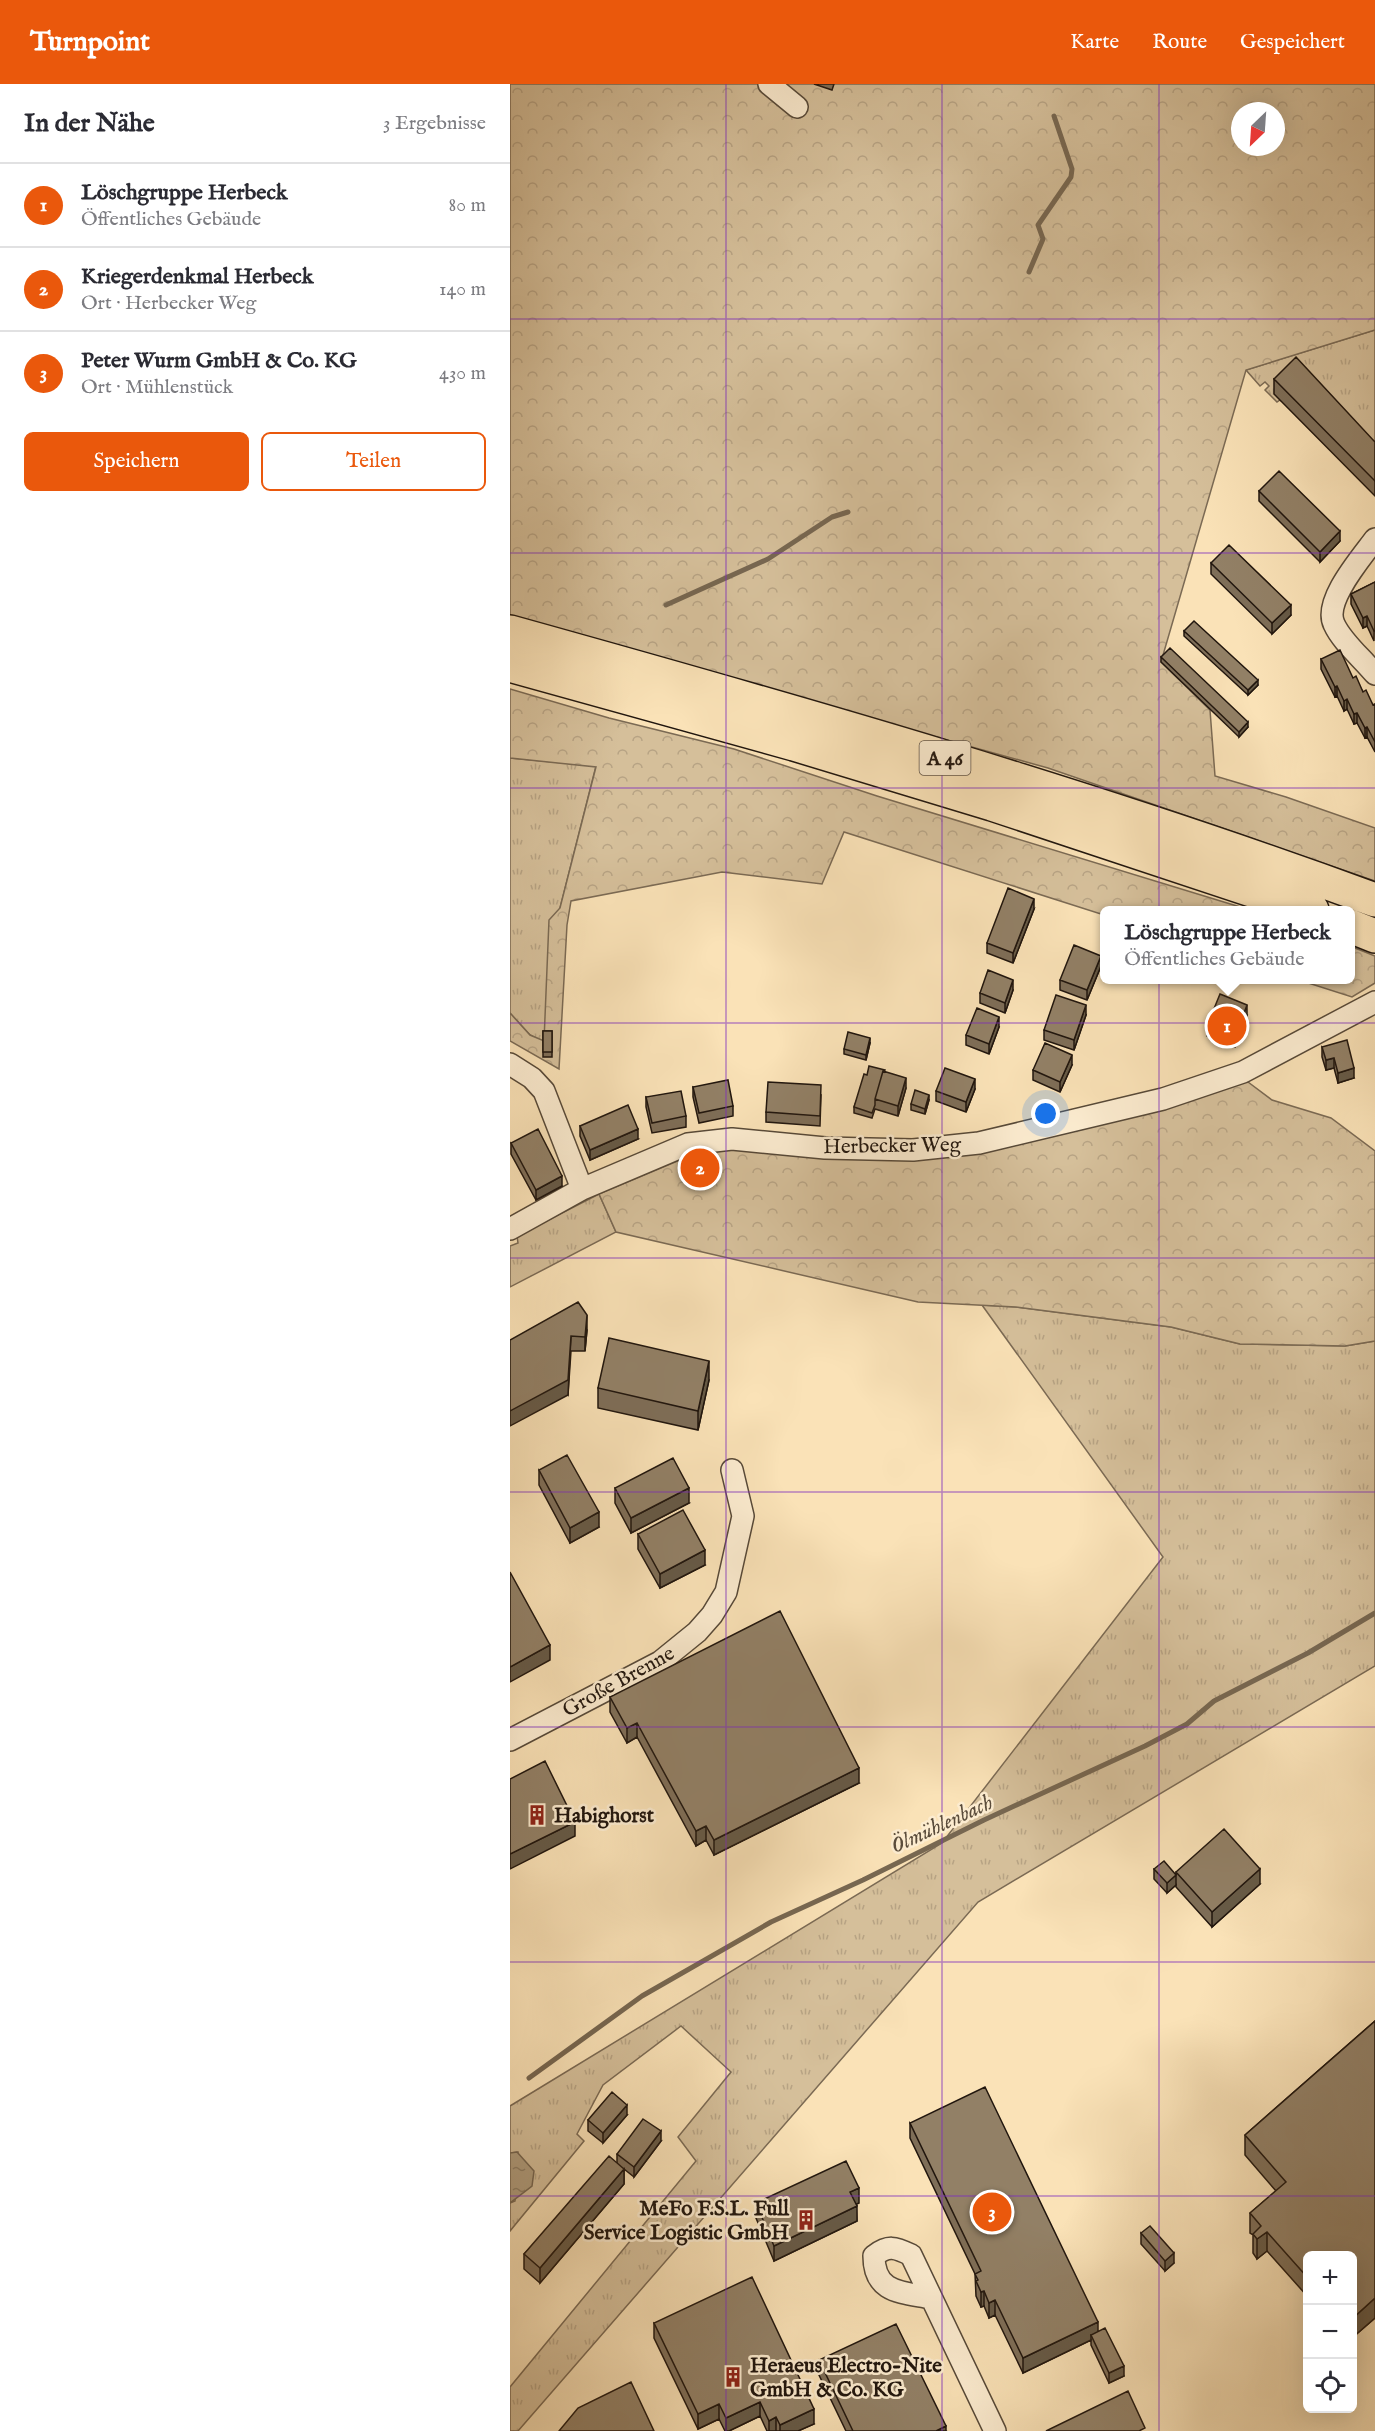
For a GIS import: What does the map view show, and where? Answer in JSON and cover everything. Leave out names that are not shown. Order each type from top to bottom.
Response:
[{"type":"highway","name":"A 46","points":[[510,632],[1016,780],[1209,842],[1375,900]]},
{"type":"highway","name":"A 46","points":[[510,665],[794,744],[992,804],[1300,906]]},
{"type":"highway","points":[[1355,928],[1375,936]]},
{"type":"street","points":[[769,84],[797,107]]},
{"type":"street","points":[[1375,539],[1352,571],[1332,605],[1331,614],[1338,631],[1375,674]]},
{"type":"street","name":"Herbecker Weg","points":[[510,1229],[582,1189],[688,1143],[732,1139],[825,1148],[891,1149],[980,1143],[1163,1099],[1243,1072],[1375,1002]]},
{"type":"street","points":[[510,1064],[532,1078],[544,1091],[582,1189]]},
{"type":"street","name":"Große Brenne","points":[[510,1740],[660,1662],[697,1632],[712,1616],[726,1592],[743,1516],[732,1470]]},
{"type":"street","points":[[932,2298],[995,2431]]},
{"type":"green space","points":[[510,84],[1375,84],[1375,330],[1246,370],[1161,662],[1210,710],[1215,776],[1286,797],[1375,828],[1375,881],[1048,768],[510,619]]},
{"type":"green space","points":[[1375,330],[1375,457],[1280,400],[1277,402],[1265,390],[1269,386],[1265,382],[1260,386],[1246,370]]},
{"type":"green space","points":[[510,689],[609,718],[734,749],[877,796],[1237,906],[1100,906],[1100,914],[844,832],[822,884],[722,872],[571,901],[567,925],[559,1069],[510,1041],[510,1013],[530,1035],[544,1041],[549,920],[560,908],[596,767],[510,758]]},
{"type":"green space","points":[[510,758],[596,766],[560,908],[544,1042],[530,1035],[510,1013]]},
{"type":"green space","points":[[1355,948],[1375,956],[1375,983],[1352,997],[1311,984],[1355,984]]},
{"type":"green space","points":[[1244,1079],[1272,1100],[1331,1118],[1375,1151],[1375,1341],[1345,1346],[1240,1344],[1171,1327],[1016,1307],[918,1302],[616,1232],[599,1194],[706,1149],[924,1156],[1016,1145],[1081,1129]]},
{"type":"green space","points":[[599,1194],[616,1232],[510,1287],[510,1246],[518,1243],[517,1236]]},
{"type":"green space","points":[[982,1305],[1016,1307],[1171,1327],[1240,1344],[1345,1346],[1375,1341],[1375,1666],[978,1902],[518,2431],[510,2431],[510,2387],[696,2161],[678,2137],[731,2072],[681,2026],[603,2085],[577,2134],[584,2141],[510,2231],[510,2203],[515,2201],[518,2152],[510,2153],[510,2106],[942,1843],[1163,1557]]},
{"type":"water","points":[[517,2152],[534,2171],[532,2186],[510,2203],[510,2153]]},
{"type":"building","points":[[1296,357],[1375,442],[1375,481],[1274,379]]},
{"type":"building","points":[[1279,471],[1340,531],[1320,552],[1259,491]]},
{"type":"building","points":[[1229,545],[1291,605],[1272,623],[1211,563]]},
{"type":"building","points":[[1375,582],[1374,631],[1367,616],[1363,618],[1351,594]]},
{"type":"building","points":[[1194,621],[1258,680],[1248,690],[1184,631]]},
{"type":"building","points":[[1170,648],[1248,722],[1239,732],[1161,657]]},
{"type":"building","points":[[1340,650],[1353,678],[1356,676],[1363,692],[1366,690],[1373,705],[1375,704],[1375,742],[1357,713],[1354,714],[1347,699],[1344,701],[1321,659]]},
{"type":"building","points":[[1008,888],[1034,899],[1013,953],[987,943]]},
{"type":"building","points":[[1074,945],[1100,956],[1087,990],[1060,980]]},
{"type":"building","points":[[988,970],[1013,980],[1005,1003],[980,993]]},
{"type":"building","points":[[1220,994],[1247,1005],[1235,1037],[1207,1026]]},
{"type":"building","points":[[1056,995],[1086,1005],[1074,1040],[1044,1030]]},
{"type":"building","points":[[977,1008],[999,1017],[989,1044],[966,1035]]},
{"type":"building","points":[[543,1031],[552,1031],[552,1052],[543,1052]]},
{"type":"building","points":[[848,1032],[870,1038],[866,1055],[844,1049]]},
{"type":"building","points":[[1347,1040],[1354,1068],[1338,1073],[1334,1058],[1326,1060],[1322,1047]]},
{"type":"building","points":[[1045,1043],[1072,1055],[1060,1082],[1033,1070]]},
{"type":"building","points":[[869,1066],[885,1070],[872,1113],[854,1107],[864,1074],[867,1075]]},
{"type":"building","points":[[945,1068],[975,1079],[966,1102],[936,1091]]},
{"type":"building","points":[[883,1071],[906,1078],[898,1106],[875,1099]]},
{"type":"building","points":[[728,1080],[733,1106],[699,1113],[693,1087]]},
{"type":"building","points":[[768,1082],[821,1085],[820,1116],[766,1112]]},
{"type":"building","points":[[915,1090],[929,1095],[925,1109],[911,1104]]},
{"type":"building","points":[[681,1091],[686,1116],[652,1123],[646,1097]]},
{"type":"building","points":[[628,1105],[638,1129],[590,1150],[580,1126]]},
{"type":"building","points":[[538,1129],[562,1176],[536,1190],[511,1143]]},
{"type":"building","points":[[578,1302],[587,1315],[585,1337],[571,1336],[568,1380],[510,1411],[510,1340]]},
{"type":"building","points":[[609,1338],[709,1361],[698,1411],[598,1388]]},
{"type":"building","points":[[567,1455],[599,1512],[570,1528],[539,1470]]},
{"type":"building","points":[[673,1458],[689,1488],[631,1518],[615,1488]]},
{"type":"building","points":[[683,1510],[705,1550],[660,1574],[638,1534]]},
{"type":"building","points":[[510,1572],[550,1645],[510,1667]]},
{"type":"building","points":[[780,1611],[859,1768],[714,1840],[706,1826],[696,1831],[637,1723],[627,1728],[610,1697]]},
{"type":"building","name":"Habighorst","points":[[545,1761],[575,1822],[510,1854],[510,1779]]},
{"type":"building","points":[[1224,1829],[1260,1869],[1212,1912],[1176,1872]]},
{"type":"building","points":[[1164,1861],[1176,1875],[1167,1883],[1154,1869]]},
{"type":"building","points":[[1375,2021],[1375,2298],[1357,2314],[1357,2251],[1303,2251],[1303,2272],[1267,2232],[1257,2239],[1253,2234],[1261,2226],[1250,2213],[1286,2182],[1245,2135]]},
{"type":"building","points":[[985,2087],[1098,2322],[1023,2358],[995,2300],[989,2303],[984,2291],[981,2292],[975,2274],[981,2271],[910,2123]]},
{"type":"building","points":[[612,2092],[627,2105],[603,2133],[588,2120]]},
{"type":"building","points":[[643,2119],[661,2131],[634,2167],[617,2154]]},
{"type":"building","points":[[609,2156],[624,2169],[540,2268],[524,2254]]},
{"type":"building","name":"MeFo F.S.L. Full Service Logistic GmbH","points":[[846,2161],[859,2188],[850,2192],[857,2206],[774,2246],[756,2203]]},
{"type":"building","points":[[1150,2226],[1174,2253],[1165,2261],[1141,2233]]},
{"type":"building","name":"Heraeus Electro-Nite GmbH & Co. KG","points":[[752,2277],[814,2409],[780,2425],[776,2417],[769,2421],[760,2402],[726,2418],[719,2404],[698,2414],[654,2323]]},
{"type":"building","points":[[896,2324],[946,2426],[936,2431],[853,2431],[819,2360]]},
{"type":"building","points":[[1105,2328],[1124,2366],[1109,2373],[1091,2335]]},
{"type":"building","points":[[631,2382],[654,2431],[559,2431],[578,2408]]},
{"type":"building","points":[[1128,2391],[1145,2428],[1139,2431],[1046,2431]]},
{"type":"waterway","points":[[1029,272],[1043,239],[1038,225],[1071,177],[1072,169],[1054,116]]},
{"type":"waterway","points":[[666,605],[768,559],[832,517],[848,512]]},
{"type":"waterway","name":"Ölmühlenbach","points":[[529,2078],[642,1996],[771,1922],[1145,1746],[1187,1724],[1214,1701],[1308,1653],[1375,1613]]},
{"type":"place","name":"Löschgruppe Herbeck","points":[[1227,1026]]},
{"type":"place","name":"Kriegerdenkmal Herbeck","points":[[700,1168]]},
{"type":"place","name":"Habighorst","points":[[537,1815]]},
{"type":"place","name":"Peter Wurm GmbH & Co. KG","points":[[992,2212]]},
{"type":"place","name":"MeFo F.S.L. Full Service Logistic GmbH","points":[[806,2220]]},
{"type":"place","name":"Heraeus Electro-Nite GmbH & Co. KG","points":[[733,2377]]}]
